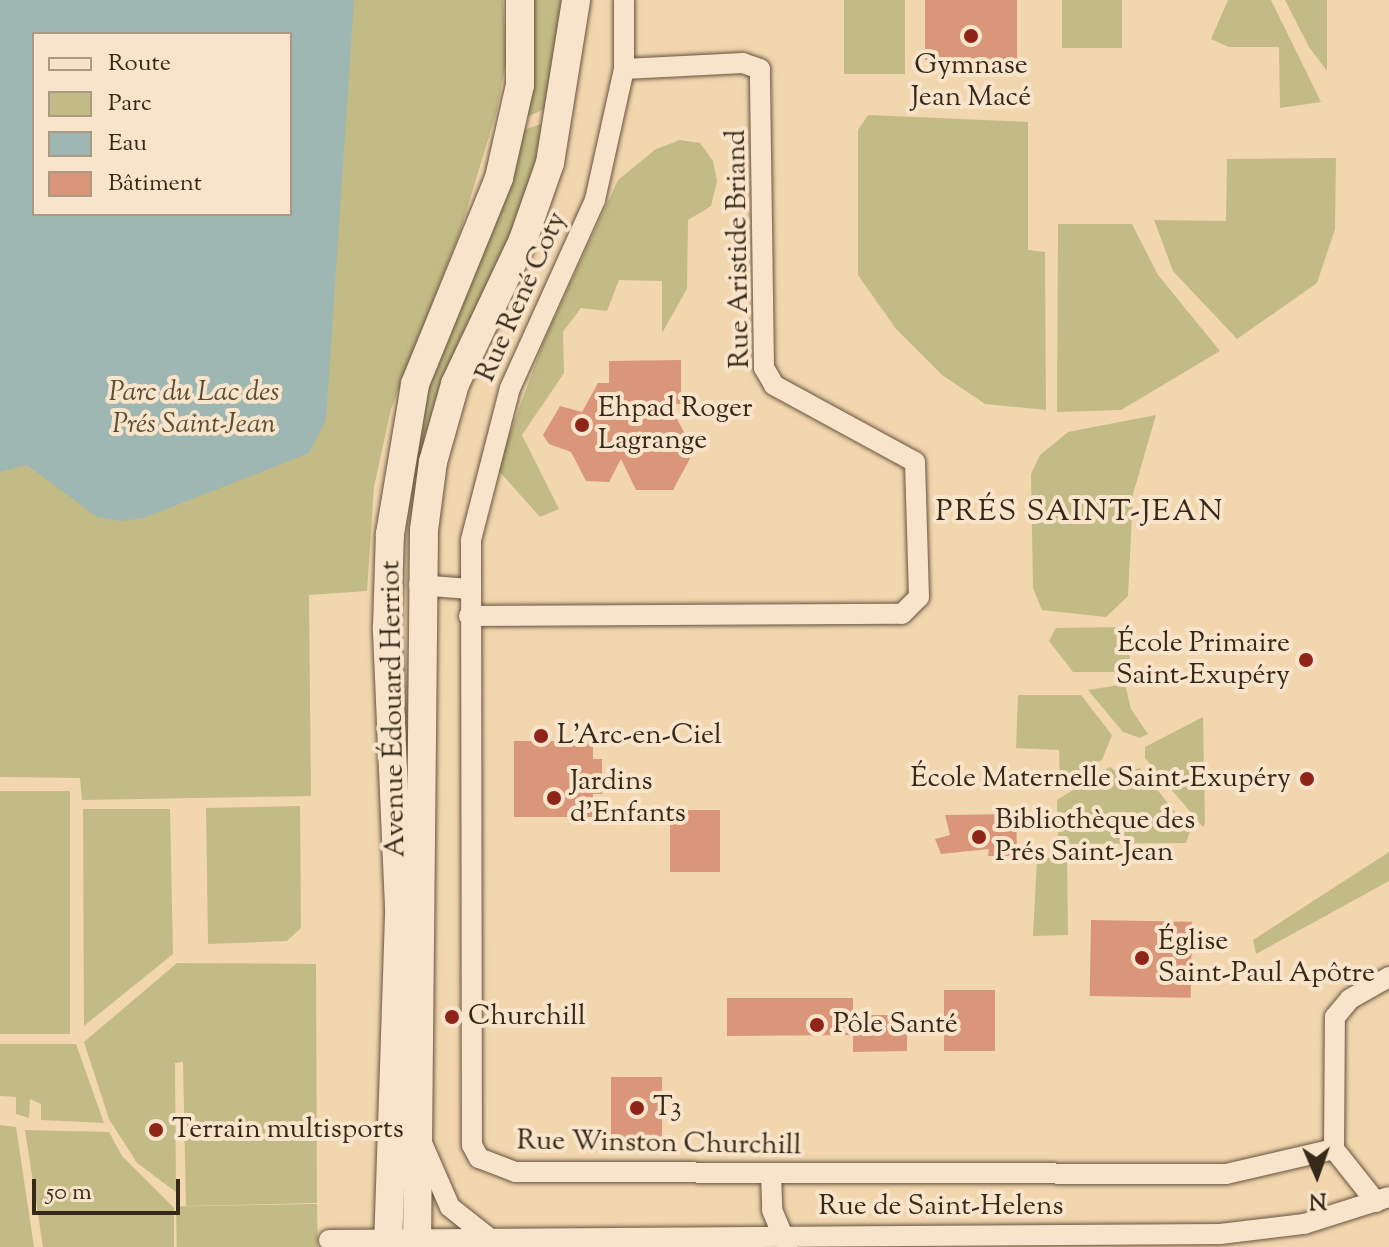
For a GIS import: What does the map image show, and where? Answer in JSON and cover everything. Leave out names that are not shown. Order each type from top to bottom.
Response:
[{"type":"main road","name":"Avenue Édouard Herriot","points":[[388,1243],[399,907],[387,627],[390,534],[415,384],[499,178],[520,85],[520,0]]},
{"type":"main road","name":"Avenue Édouard Herriot","points":[[417,1243],[420,1137],[419,585],[433,462],[455,384],[523,240],[550,163],[576,0]]},
{"type":"street","name":"Rue René Coty","points":[[469,616],[475,508],[510,388],[580,243],[624,69],[624,0]]},
{"type":"street","name":"Rue Aristide Briand","points":[[469,616],[902,614],[919,597],[915,462],[774,385],[764,368],[760,69],[743,63],[624,69]]},
{"type":"street","points":[[419,585],[469,589]]},
{"type":"street","name":"Rue Winston Churchill","points":[[469,616],[472,1145],[479,1158],[515,1172],[1241,1174],[1334,1149]]},
{"type":"street","points":[[1382,1200],[1334,1149],[1335,1017],[1350,999],[1389,977]]},
{"type":"street","name":"Avenue Édouard Herriot","points":[[420,1137],[450,1207],[480,1243]]},
{"type":"street","points":[[771,1173],[772,1210],[786,1242]]},
{"type":"street","name":"Rue de Saint-Helens","points":[[329,1240],[388,1243],[786,1242],[1247,1233],[1304,1224],[1382,1200]]},
{"type":"green space","name":"Parc du Lac des Prés Saint-Jean","points":[[0,0],[503,0],[506,61],[497,110],[460,232],[391,409],[374,487],[367,591],[309,595],[311,796],[82,800],[80,778],[0,777]]},
{"type":"green space","points":[[529,0],[564,0],[554,105],[520,120]]},
{"type":"green space","points":[[844,0],[905,0],[905,74],[844,74]]},
{"type":"green space","points":[[1062,0],[1122,0],[1122,48],[1062,48]]},
{"type":"green space","points":[[1228,0],[1271,0],[1321,102],[1280,108],[1279,47],[1229,47],[1211,39]]},
{"type":"green space","points":[[1285,0],[1327,0],[1327,71],[1309,47]]},
{"type":"green space","points":[[868,115],[1028,122],[1028,250],[1045,252],[1046,410],[985,404],[942,375],[896,329],[858,275],[858,130]]},
{"type":"green space","points":[[544,123],[545,160],[417,481],[422,394],[514,133]]},
{"type":"green space","points":[[680,140],[700,143],[713,161],[717,181],[711,206],[688,220],[687,289],[662,333],[662,281],[619,280],[607,311],[581,308],[563,332],[564,373],[522,435],[559,509],[540,517],[497,469],[543,343],[618,180],[656,149]]},
{"type":"green space","points":[[1336,158],[1335,229],[1317,283],[1237,339],[1173,271],[1154,220],[1226,221],[1227,159]]},
{"type":"green space","points":[[1058,224],[1132,224],[1158,275],[1220,351],[1121,410],[1057,412]]},
{"type":"green space","points":[[1156,415],[1133,494],[1128,596],[1106,617],[1042,610],[1033,588],[1031,474],[1040,455],[1068,432]]},
{"type":"green space","points":[[1129,627],[1130,672],[1073,672],[1049,641],[1056,628]]},
{"type":"green space","points":[[1125,684],[1131,709],[1148,734],[1140,738],[1123,732],[1088,690]]},
{"type":"green space","points":[[1018,695],[1081,695],[1112,735],[1102,760],[1060,780],[1059,750],[1016,748]]},
{"type":"green space","points":[[1203,717],[1203,827],[1145,758],[1145,747]]},
{"type":"green space","points":[[1110,767],[1120,774],[1140,768],[1190,831],[1186,843],[1058,844],[1057,800]]},
{"type":"green space","points":[[0,791],[70,791],[70,1034],[0,1034]]},
{"type":"green space","points":[[300,806],[301,928],[287,941],[208,944],[206,808]]},
{"type":"green space","points":[[83,809],[170,809],[173,954],[84,1026]]},
{"type":"green space","points":[[1389,852],[1389,881],[1256,954],[1253,940]]},
{"type":"green space","points":[[1067,856],[1068,935],[1033,936],[1037,859]]},
{"type":"green space","points":[[177,963],[316,964],[317,1203],[186,1206],[183,1062],[175,1063],[176,1192],[137,1163],[109,1119],[84,1042]]},
{"type":"green space","points":[[0,1044],[76,1044],[104,1123],[41,1120],[41,1104],[30,1099],[29,1118],[16,1114],[16,1097],[0,1096]]},
{"type":"green space","points":[[0,1125],[16,1127],[34,1247],[0,1247]]},
{"type":"green space","points":[[25,1130],[109,1132],[122,1156],[174,1208],[174,1247],[43,1247]]},
{"type":"green space","points":[[317,1204],[318,1247],[177,1247],[176,1206]]},
{"type":"water","points":[[0,0],[354,0],[326,420],[309,453],[144,518],[120,521],[97,517],[27,465],[0,472]]},
{"type":"building","name":"Gymnase Jean Macé","points":[[925,0],[1017,0],[1017,60],[925,60]]},
{"type":"building","name":"Ehpad Roger Lagrange","points":[[681,360],[681,404],[669,404],[694,451],[673,490],[636,490],[621,459],[609,482],[586,481],[571,452],[549,444],[543,435],[560,406],[582,412],[598,383],[609,383],[609,361]]},
{"type":"building","name":"Jardins d'Enfants","points":[[514,741],[593,741],[593,759],[602,759],[602,794],[593,794],[593,817],[514,817]]},
{"type":"building","points":[[670,810],[720,810],[720,872],[670,872]]},
{"type":"building","name":"Bibliothèque des Prés Saint-Jean","points":[[1016,814],[1017,856],[988,856],[989,849],[941,854],[935,839],[950,835],[945,815]]},
{"type":"building","name":"Église Saint-Paul Apôtre","points":[[1091,920],[1192,922],[1191,998],[1090,996]]},
{"type":"building","points":[[944,990],[995,990],[995,1051],[944,1051]]},
{"type":"building","name":"Pôle Santé","points":[[727,998],[853,998],[853,1015],[907,1015],[907,1051],[853,1052],[853,1035],[727,1036]]},
{"type":"building","name":"T3","points":[[611,1077],[662,1077],[662,1139],[611,1139]]},
{"type":"place","name":"Gymnase Jean Macé","points":[[971,36]]},
{"type":"place","name":"Ehpad Roger Lagrange","points":[[582,425]]},
{"type":"place","name":"École Primaire Saint-Exupéry","points":[[1306,660]]},
{"type":"place","name":"L'Arc-en-Ciel","points":[[541,736]]},
{"type":"place","name":"École Maternelle Saint-Exupéry","points":[[1307,779]]},
{"type":"place","name":"Jardins d'Enfants","points":[[554,798]]},
{"type":"place","name":"Bibliothèque des Prés Saint-Jean","points":[[979,837]]},
{"type":"place","name":"Église Saint-Paul Apôtre","points":[[1142,958]]},
{"type":"place","name":"Churchill","points":[[452,1017]]},
{"type":"place","name":"Pôle Santé","points":[[817,1025]]},
{"type":"place","name":"T3","points":[[637,1108]]},
{"type":"place","name":"Terrain multisports","points":[[156,1130]]},
{"type":"district","name":"PRÉS SAINT-JEAN","points":[[1080,513]]}]
